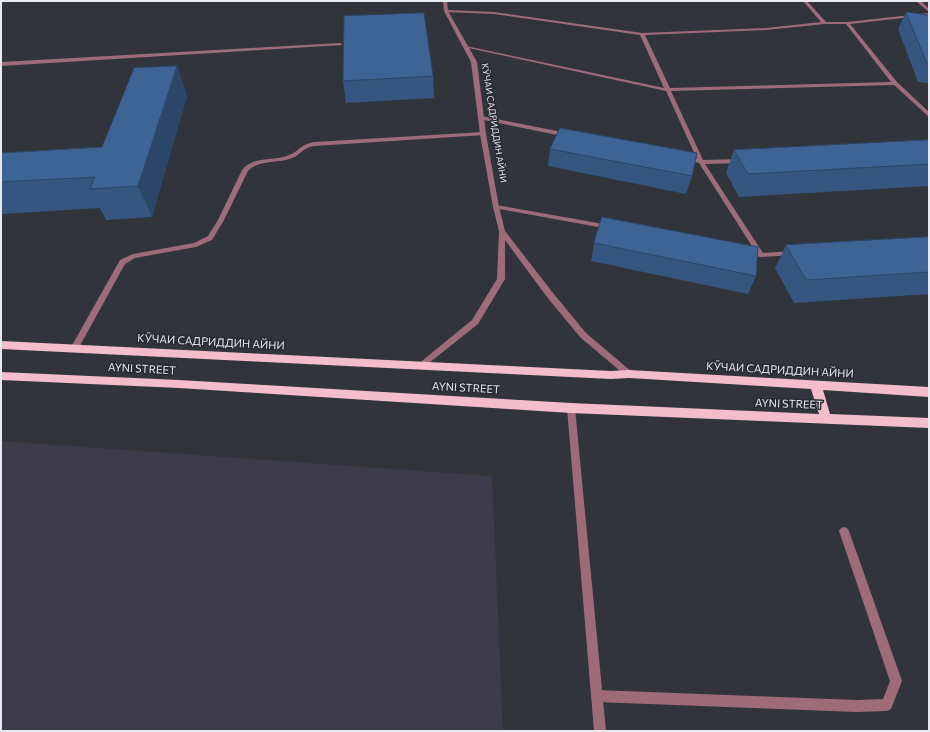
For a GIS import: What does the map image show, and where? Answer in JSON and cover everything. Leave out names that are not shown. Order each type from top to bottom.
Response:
[{"type":"highway","name":"КӮЧАИ САДРИДДИН АЙНИ","points":[[1,345],[611,375],[628,374],[929,392]]},
{"type":"highway","name":"AYNI STREET","points":[[1,376],[186,384],[571,408],[929,423]]},
{"type":"highway","points":[[816,386],[826,419]]},
{"type":"street","name":"КӮЧАИ САДРИДДИН АЙНИ","points":[[421,365],[475,322],[501,279],[502,231],[496,207],[483,134],[474,62],[446,11],[445,1]]},
{"type":"street","points":[[805,1],[825,23]]},
{"type":"street","points":[[918,1],[929,12]]},
{"type":"street","points":[[446,11],[494,13],[642,34],[766,29],[825,23],[847,23],[929,12]]},
{"type":"street","points":[[847,23],[895,83],[929,115]]},
{"type":"street","points":[[642,34],[701,162],[761,255]]},
{"type":"street","points":[[1,64],[340,44]]},
{"type":"street","points":[[466,47],[667,90],[895,83]]},
{"type":"street","points":[[481,118],[572,136]]},
{"type":"street","points":[[74,349],[122,262],[133,256],[196,244],[210,238],[221,220],[248,165],[254,162],[293,156],[303,147],[321,143],[483,134]]},
{"type":"street","points":[[679,157],[701,162],[749,161]]},
{"type":"street","points":[[496,207],[619,229]]},
{"type":"street","name":"КӮЧАИ САДРИДДИН АЙНИ","points":[[502,231],[550,295],[584,336],[628,374]]},
{"type":"street","points":[[739,251],[761,255],[799,252]]},
{"type":"street","points":[[571,408],[600,731]]},
{"type":"street","points":[[597,696],[857,706],[887,705],[896,681],[844,531]]},
{"type":"shaded area","points":[[1,441],[492,476],[503,731],[1,731]]},
{"type":"building","points":[[906,12],[929,15],[929,65],[928,65]]},
{"type":"building","points":[[424,13],[433,76],[343,81],[344,16]]},
{"type":"building","points":[[177,66],[138,186],[90,189],[95,177],[1,182],[1,153],[102,147],[134,68]]},
{"type":"building","points":[[560,128],[697,153],[692,176],[550,149]]},
{"type":"building","points":[[929,140],[929,164],[748,174],[734,150]]},
{"type":"building","points":[[602,217],[758,247],[756,276],[594,243]]},
{"type":"building","points":[[929,237],[929,272],[806,280],[786,245]]}]
